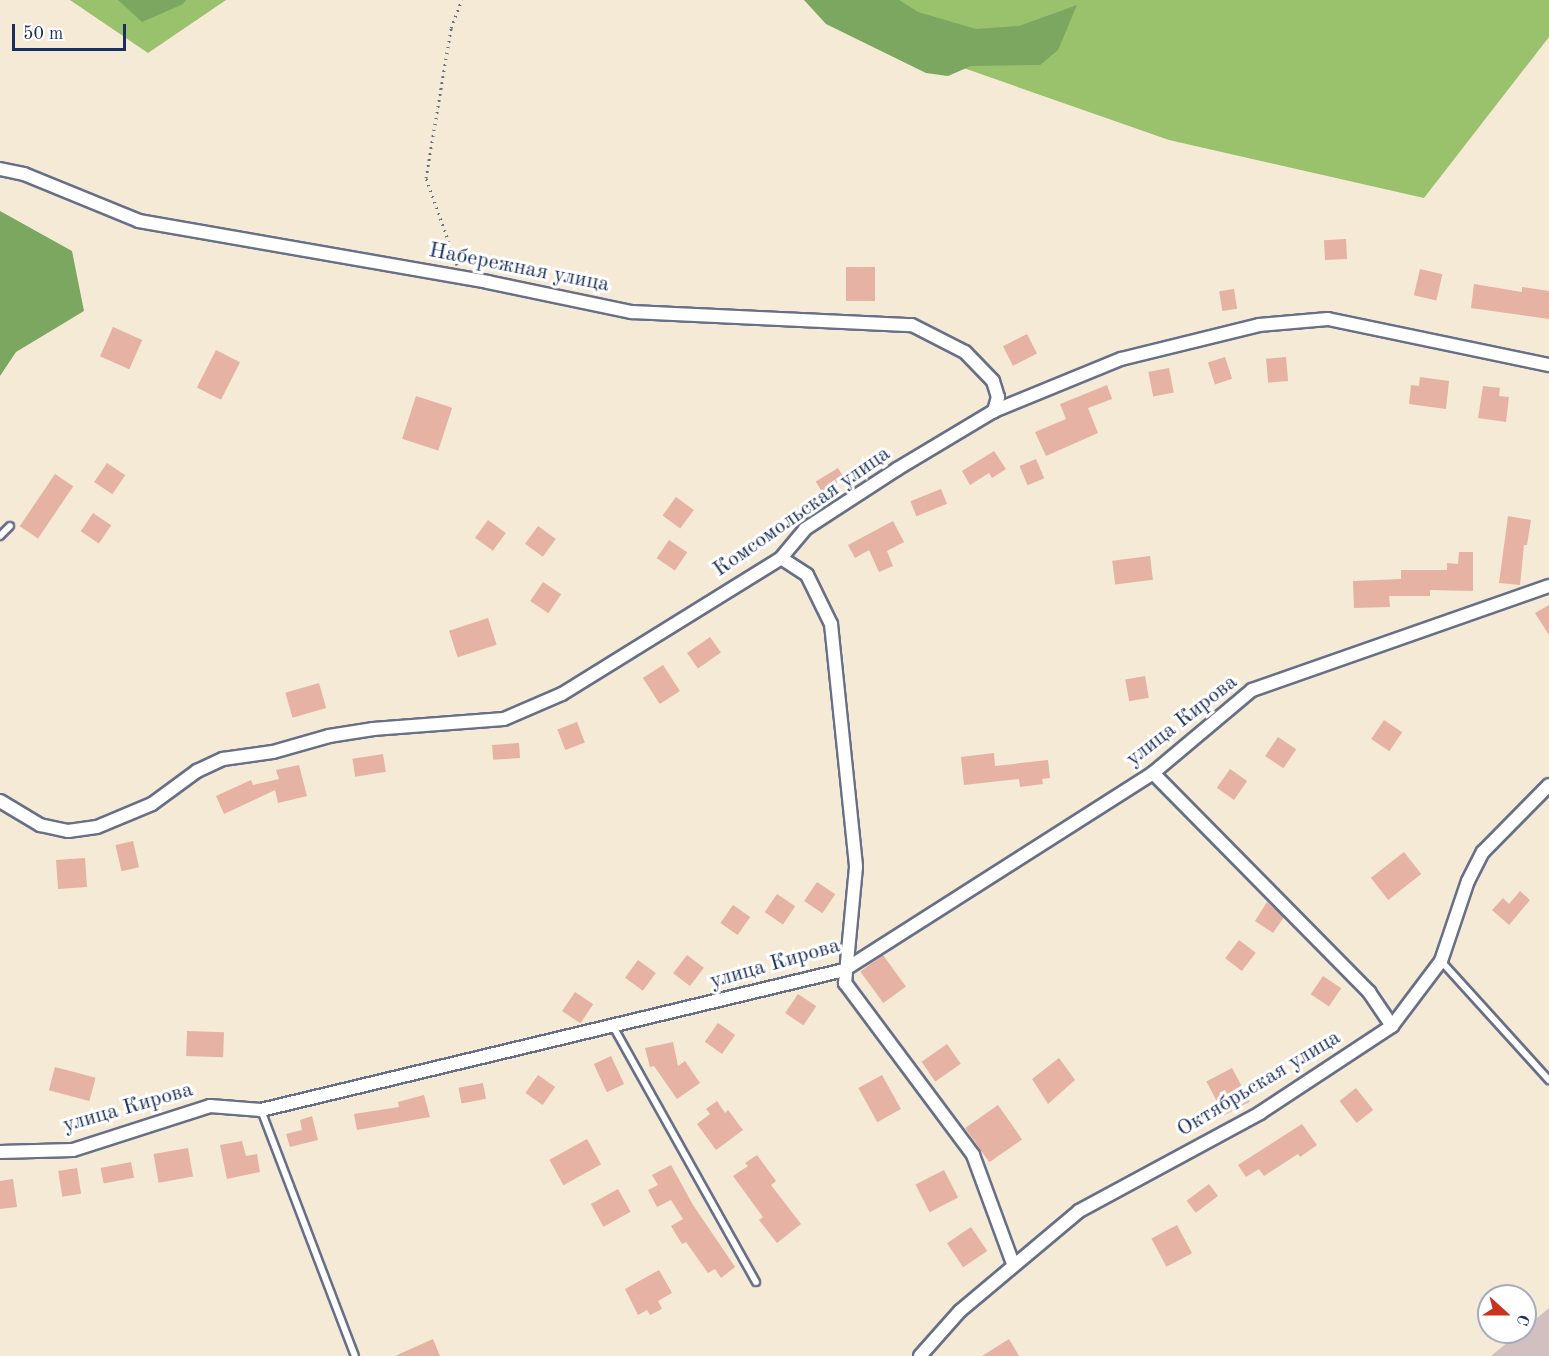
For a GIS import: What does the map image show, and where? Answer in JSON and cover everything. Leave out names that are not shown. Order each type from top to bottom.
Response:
[{"type":"street","name":"Набережная улица","points":[[0,169],[24,174],[139,221],[462,278],[632,312],[912,325],[965,352],[993,381],[998,397],[994,411]]},
{"type":"street","name":"Комсомольская улица","points":[[0,801],[40,825],[68,831],[97,827],[152,804],[197,771],[223,759],[273,752],[329,736],[373,729],[504,718],[562,694],[781,558],[805,530],[897,469],[994,411],[1121,359],[1259,326],[1328,319],[1549,365]]},
{"type":"street","points":[[781,558],[807,575],[831,624],[856,867],[844,970],[845,984],[973,1155],[1012,1264]]},
{"type":"street","name":"улица Кирова","points":[[0,1152],[73,1150],[210,1106],[261,1110],[614,1028],[844,970],[1152,773],[1252,690],[1549,586]]},
{"type":"street","points":[[1152,773],[1369,992],[1392,1026]]},
{"type":"street","name":"Октябрьская улица","points":[[920,1356],[960,1311],[1012,1264],[1079,1211],[1260,1113],[1392,1026],[1441,960],[1468,881],[1483,852],[1549,785]]},
{"type":"lane","points":[[0,536],[10,526]]},
{"type":"lane","points":[[1441,960],[1549,1080]]},
{"type":"lane","points":[[614,1028],[756,1282]]},
{"type":"lane","points":[[261,1110],[355,1356]]},
{"type":"path","points":[[462,0],[451,28],[426,178],[462,278]]},
{"type":"shaded area","points":[[1549,1308],[1549,1356],[1491,1356],[1506,1344],[1537,1344],[1537,1318]]},
{"type":"green space","points":[[70,0],[226,0],[148,53]]},
{"type":"green space","points":[[118,0],[186,0],[183,4],[142,22]]},
{"type":"green space","points":[[804,0],[1549,0],[1549,37],[1424,198],[1169,140],[872,36]]},
{"type":"green space","points":[[804,0],[899,0],[918,12],[976,29],[1019,26],[1077,5],[1058,50],[1040,65],[971,66],[948,76],[926,73],[826,24]]},
{"type":"green space","points":[[0,211],[72,251],[84,311],[16,352],[0,376]]},
{"type":"building","points":[[1346,239],[1347,259],[1325,260],[1324,240]]},
{"type":"building","points":[[846,267],[875,267],[875,301],[846,301]]},
{"type":"building","points":[[1420,269],[1442,274],[1436,300],[1414,295]]},
{"type":"building","points":[[1474,284],[1522,292],[1522,287],[1549,291],[1549,319],[1471,308]]},
{"type":"building","points":[[1234,289],[1237,309],[1222,311],[1219,291]]},
{"type":"building","points":[[113,327],[142,340],[129,369],[100,356]]},
{"type":"building","points":[[1027,334],[1037,354],[1013,366],[1003,346]]},
{"type":"building","points":[[216,350],[240,362],[221,400],[197,387]]},
{"type":"building","points":[[1225,357],[1232,379],[1215,384],[1208,363]]},
{"type":"building","points":[[1286,357],[1288,381],[1268,383],[1266,359]]},
{"type":"building","points":[[1169,368],[1174,393],[1153,397],[1148,372]]},
{"type":"building","points":[[1420,377],[1449,381],[1446,409],[1409,404],[1411,385],[1419,386]]},
{"type":"building","points":[[1107,385],[1112,399],[1088,408],[1098,433],[1046,456],[1035,432],[1066,419],[1060,404]]},
{"type":"building","points":[[1483,386],[1500,388],[1499,396],[1509,397],[1506,422],[1478,418]]},
{"type":"building","points":[[416,396],[452,408],[438,451],[402,439]]},
{"type":"building","points":[[994,451],[1006,469],[992,478],[989,473],[970,485],[962,471]]},
{"type":"building","points":[[1036,459],[1044,478],[1028,485],[1019,466]]},
{"type":"building","points":[[107,463],[125,475],[112,494],[94,482]]},
{"type":"building","points":[[838,468],[844,478],[822,492],[816,481]]},
{"type":"building","points":[[55,474],[73,486],[38,539],[20,526]]},
{"type":"building","points":[[941,489],[947,504],[916,516],[910,501]]},
{"type":"building","points":[[676,497],[694,510],[680,529],[662,516]]},
{"type":"building","points":[[93,513],[111,525],[99,544],[81,531]]},
{"type":"building","points":[[1508,516],[1531,520],[1527,545],[1524,545],[1520,585],[1499,583]]},
{"type":"building","points":[[488,520],[506,533],[493,551],[475,538]]},
{"type":"building","points":[[893,521],[904,542],[887,551],[893,566],[879,572],[869,550],[855,558],[848,545]]},
{"type":"building","points":[[538,526],[556,539],[543,557],[525,544]]},
{"type":"building","points":[[669,540],[687,552],[675,571],[657,558]]},
{"type":"building","points":[[1459,552],[1473,552],[1473,591],[1430,590],[1430,596],[1389,596],[1390,607],[1354,608],[1353,581],[1401,579],[1401,570],[1447,570],[1447,563],[1458,564]]},
{"type":"building","points":[[1150,556],[1153,580],[1115,584],[1112,561]]},
{"type":"building","points":[[543,582],[561,594],[548,613],[530,601]]},
{"type":"building","points":[[1549,605],[1549,635],[1535,613]]},
{"type":"building","points":[[488,618],[497,645],[458,657],[449,631]]},
{"type":"building","points":[[710,637],[721,653],[698,669],[687,653]]},
{"type":"building","points":[[663,665],[680,691],[660,704],[643,678]]},
{"type":"building","points":[[1145,676],[1149,698],[1129,701],[1125,679]]},
{"type":"building","points":[[319,683],[326,708],[293,718],[285,693]]},
{"type":"building","points":[[1384,720],[1402,732],[1389,751],[1371,739]]},
{"type":"building","points":[[577,722],[585,743],[565,750],[557,730]]},
{"type":"building","points":[[1278,737],[1296,749],[1283,768],[1265,756]]},
{"type":"building","points":[[519,743],[520,758],[493,760],[492,745]]},
{"type":"building","points":[[994,753],[995,766],[1048,760],[1050,778],[1042,779],[1043,784],[1020,787],[1019,779],[964,785],[961,757]]},
{"type":"building","points":[[383,754],[386,772],[355,777],[352,759]]},
{"type":"building","points":[[299,765],[307,796],[278,803],[275,790],[224,814],[216,796],[251,780],[253,785],[279,779],[276,770]]},
{"type":"building","points":[[1230,769],[1247,781],[1234,800],[1217,788]]},
{"type":"building","points":[[133,841],[139,867],[122,871],[115,845]]},
{"type":"building","points":[[1404,852],[1421,874],[1388,900],[1371,878]]},
{"type":"building","points":[[85,858],[87,887],[58,889],[56,860]]},
{"type":"building","points":[[817,882],[835,894],[822,913],[804,901]]},
{"type":"building","points":[[1520,891],[1530,900],[1509,925],[1492,910],[1503,898],[1509,904]]},
{"type":"building","points":[[777,894],[795,906],[783,925],[765,912]]},
{"type":"building","points":[[1267,902],[1284,917],[1273,933],[1255,921]]},
{"type":"building","points":[[733,905],[750,917],[738,935],[720,923]]},
{"type":"building","points":[[1239,940],[1256,953],[1242,971],[1225,958]]},
{"type":"building","points":[[687,955],[704,968],[690,986],[673,973]]},
{"type":"building","points":[[883,955],[906,987],[883,1003],[860,971]]},
{"type":"building","points":[[638,960],[656,973],[643,991],[625,978]]},
{"type":"building","points":[[1323,976],[1341,988],[1329,1007],[1311,994]]},
{"type":"building","points":[[575,992],[593,1004],[580,1023],[562,1011]]},
{"type":"building","points":[[798,994],[816,1006],[803,1025],[785,1013]]},
{"type":"building","points":[[718,1023],[735,1035],[722,1054],[705,1042]]},
{"type":"building","points":[[187,1031],[224,1032],[223,1057],[186,1056]]},
{"type":"building","points":[[673,1042],[678,1066],[685,1061],[700,1083],[677,1099],[654,1066],[650,1067],[645,1048]]},
{"type":"building","points":[[947,1044],[961,1064],[935,1081],[922,1062]]},
{"type":"building","points":[[611,1056],[624,1084],[607,1092],[594,1064]]},
{"type":"building","points":[[1059,1058],[1075,1080],[1048,1104],[1032,1079]]},
{"type":"building","points":[[55,1067],[96,1078],[89,1101],[49,1090]]},
{"type":"building","points":[[1232,1068],[1250,1102],[1224,1115],[1206,1082]]},
{"type":"building","points":[[538,1075],[555,1087],[543,1105],[525,1093]]},
{"type":"building","points":[[882,1075],[901,1109],[877,1122],[858,1088]]},
{"type":"building","points":[[483,1083],[486,1099],[462,1103],[458,1088]]},
{"type":"building","points":[[1356,1088],[1373,1110],[1357,1123],[1339,1101]]},
{"type":"building","points":[[424,1095],[430,1117],[357,1130],[354,1114],[399,1107],[398,1102]]},
{"type":"building","points":[[717,1101],[725,1113],[728,1110],[743,1130],[716,1150],[697,1124],[710,1114],[706,1109]]},
{"type":"building","points":[[998,1105],[1022,1139],[989,1162],[965,1128]]},
{"type":"building","points":[[312,1116],[318,1140],[290,1147],[286,1134],[302,1130],[300,1120]]},
{"type":"building","points":[[1302,1124],[1317,1145],[1300,1157],[1298,1154],[1264,1176],[1259,1169],[1246,1177],[1238,1165]]},
{"type":"building","points":[[587,1139],[601,1164],[563,1185],[549,1160]]},
{"type":"building","points":[[242,1141],[246,1156],[257,1154],[260,1172],[227,1179],[220,1145]]},
{"type":"building","points":[[188,1148],[193,1177],[159,1183],[154,1154]]},
{"type":"building","points":[[757,1155],[776,1181],[771,1185],[801,1224],[777,1243],[759,1220],[763,1217],[733,1176],[748,1166],[745,1163]]},
{"type":"building","points":[[131,1162],[134,1178],[104,1184],[101,1168]]},
{"type":"building","points":[[671,1165],[693,1205],[735,1267],[721,1278],[715,1269],[708,1273],[686,1242],[682,1244],[671,1226],[683,1219],[671,1200],[657,1207],[648,1190],[658,1185],[652,1175]]},
{"type":"building","points":[[77,1168],[81,1194],[62,1197],[58,1171]]},
{"type":"building","points":[[944,1170],[958,1198],[930,1212],[915,1185]]},
{"type":"building","points":[[13,1179],[17,1207],[0,1209],[0,1181]]},
{"type":"building","points":[[1209,1184],[1218,1196],[1196,1213],[1187,1201]]},
{"type":"building","points":[[618,1189],[631,1212],[603,1227],[591,1204]]},
{"type":"building","points":[[1177,1225],[1192,1253],[1166,1267],[1151,1239]]},
{"type":"building","points":[[971,1227],[987,1251],[963,1267],[947,1243]]},
{"type":"building","points":[[659,1270],[672,1293],[658,1301],[662,1309],[650,1315],[647,1310],[638,1315],[625,1289]]},
{"type":"building","points":[[433,1339],[440,1356],[395,1356]]},
{"type":"building","points":[[1009,1339],[1019,1356],[982,1356]]}]
